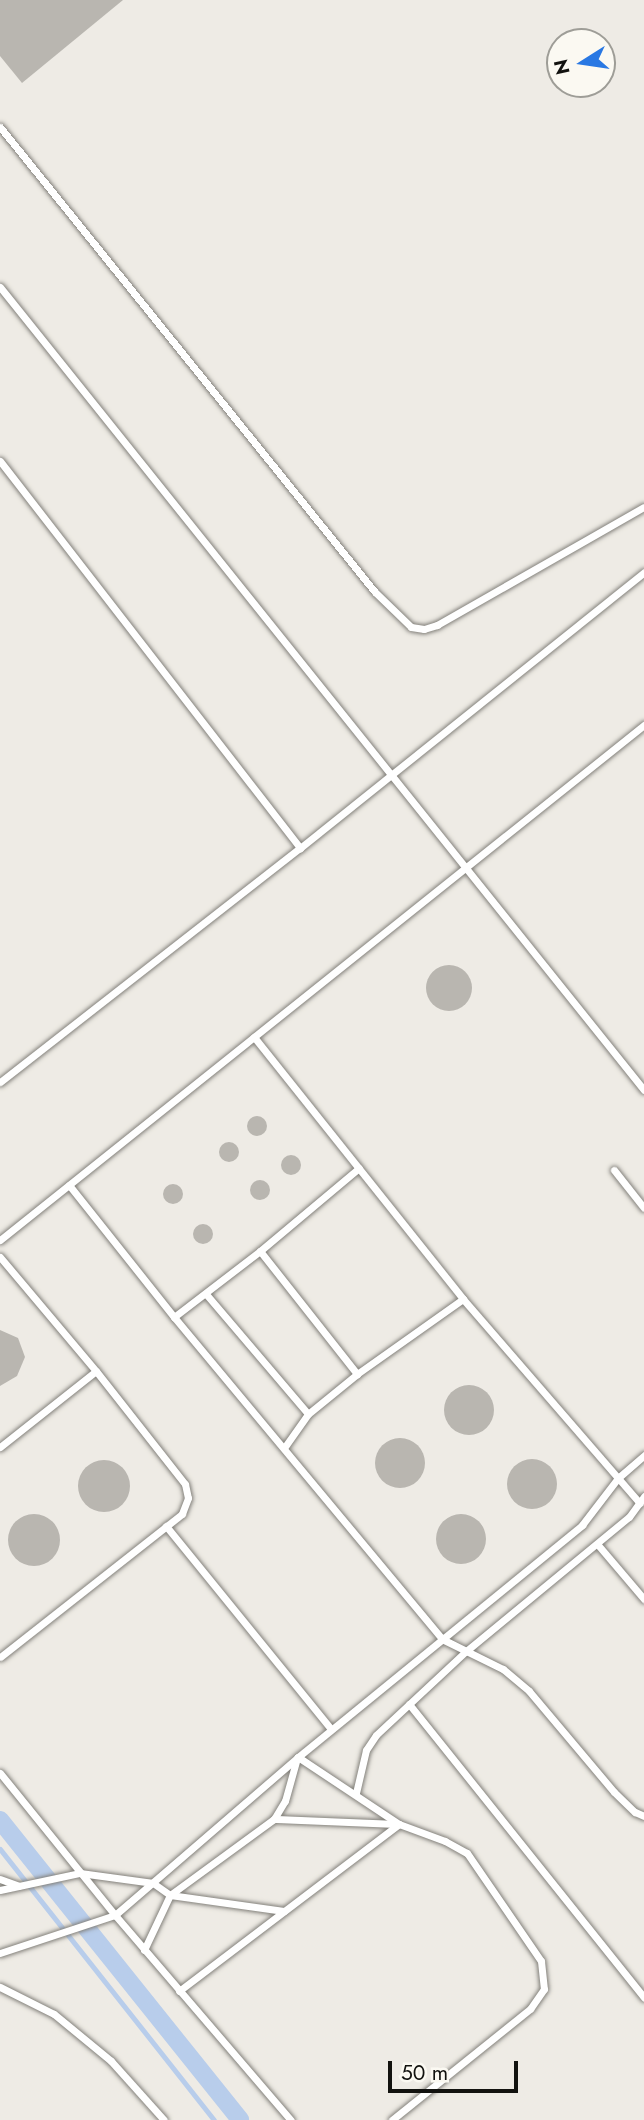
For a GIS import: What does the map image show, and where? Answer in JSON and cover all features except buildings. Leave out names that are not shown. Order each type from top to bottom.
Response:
[{"type":"lane","points":[[0,127],[375,592],[411,627],[424,629],[437,625],[644,507]]},
{"type":"lane","points":[[0,287],[444,844],[644,1090]]},
{"type":"lane","points":[[0,461],[300,848]]},
{"type":"lane","points":[[0,1082],[300,848],[644,572]]},
{"type":"lane","points":[[0,1240],[644,725]]},
{"type":"lane","points":[[254,1037],[463,1299],[618,1478],[642,1499],[629,1517],[598,1545],[465,1652],[376,1735],[366,1749],[356,1793]]},
{"type":"lane","points":[[173,1317],[260,1251],[359,1168]]},
{"type":"lane","points":[[614,1170],[644,1208]]},
{"type":"lane","points":[[69,1185],[173,1317],[442,1639],[503,1669],[529,1691],[614,1792],[635,1812],[644,1816]]},
{"type":"lane","points":[[260,1251],[357,1374]]},
{"type":"lane","points":[[0,1257],[96,1371],[185,1485],[187,1508],[0,1657]]},
{"type":"lane","points":[[206,1294],[308,1414]]},
{"type":"lane","points":[[284,1448],[308,1414],[357,1374],[463,1299]]},
{"type":"lane","points":[[0,1447],[96,1371]]},
{"type":"lane","points":[[0,1953],[115,1916],[298,1757],[582,1525],[618,1478],[644,1455]]},
{"type":"lane","points":[[166,1526],[331,1730]]},
{"type":"lane","points":[[598,1545],[644,1599]]},
{"type":"lane","points":[[409,1704],[644,1997]]},
{"type":"lane","points":[[298,1757],[399,1824],[445,1841],[467,1853],[541,1961],[544,1989],[530,2010],[392,2120]]},
{"type":"lane","points":[[144,1950],[170,1895],[274,1819],[285,1801],[298,1757]]},
{"type":"lane","points":[[0,1773],[115,1916],[291,2120]]},
{"type":"lane","points":[[274,1819],[399,1824]]},
{"type":"lane","points":[[179,1991],[399,1824]]},
{"type":"lane","points":[[0,1891],[80,1873],[153,1883],[170,1895],[284,1911]]},
{"type":"lane","points":[[0,1879],[20,1886]]},
{"type":"lane","points":[[0,1987],[54,2014],[111,2061],[164,2120]]},
{"type":"waterway","points":[[0,1820],[240,2120]]},
{"type":"waterway","points":[[0,1849],[214,2120]]}]
